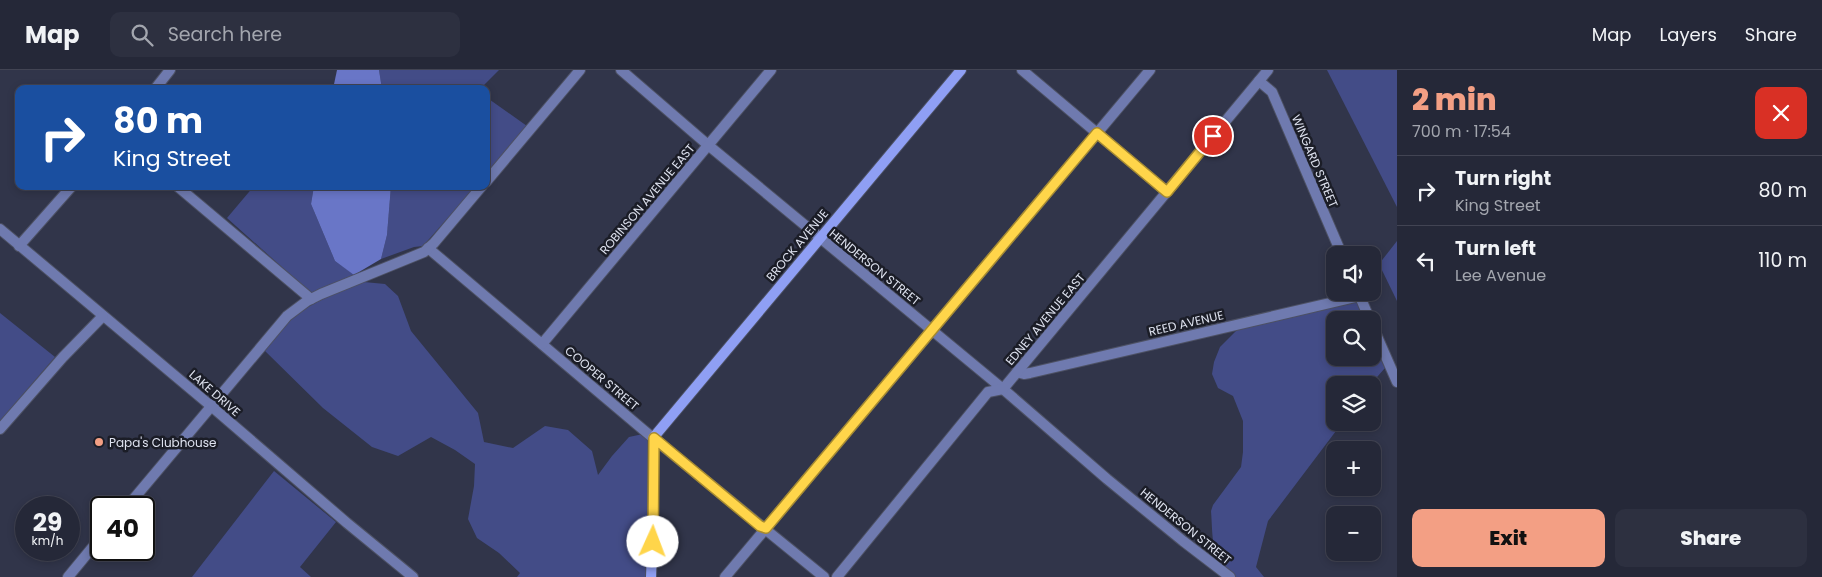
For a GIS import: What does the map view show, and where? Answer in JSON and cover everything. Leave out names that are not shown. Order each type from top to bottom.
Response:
[{"type":"street","points":[[159,85],[170,70]]},
{"type":"street","points":[[490,177],[580,70]]},
{"type":"street","name":"HENDERSON STREET","points":[[621,70],[708,145],[932,329],[1115,485],[1230,577]]},
{"type":"street","name":"ROBINSON AVENUE EAST","points":[[542,344],[771,70]]},
{"type":"street","name":"BROCK AVENUE","points":[[654,438],[961,70]]},
{"type":"street","points":[[1022,70],[1167,192]]},
{"type":"street","points":[[725,577],[1150,70]]},
{"type":"street","name":"EDNEY AVENUE EAST","points":[[837,577],[988,392],[1003,389],[1268,70]]},
{"type":"street","name":"WINGARD STREET","points":[[1259,80],[1272,92],[1338,246]]},
{"type":"street","points":[[20,246],[69,190]]},
{"type":"street","points":[[182,190],[311,299]]},
{"type":"street","points":[[136,496],[287,316],[311,299],[420,254],[428,248],[479,190]]},
{"type":"street","name":"LAKE DRIVE","points":[[0,229],[413,577]]},
{"type":"street","name":"COOPER STREET","points":[[428,248],[654,438],[824,577]]},
{"type":"street","name":"REED AVENUE","points":[[1017,372],[1030,373],[1330,301]]},
{"type":"street","points":[[0,429],[102,316]]},
{"type":"street","points":[[1381,346],[1397,382]]},
{"type":"street","points":[[651,577],[654,438]]},
{"type":"street","points":[[68,577],[90,550]]},
{"type":"shaded area","points":[[337,70],[379,70],[381,85],[334,85]]},
{"type":"shaded area","points":[[379,70],[499,70],[484,85],[381,85]]},
{"type":"shaded area","points":[[1327,70],[1397,70],[1397,207]]},
{"type":"shaded area","points":[[490,100],[527,126],[490,169]]},
{"type":"shaded area","points":[[251,190],[313,190],[311,204],[335,261],[355,275],[311,293],[227,218]]},
{"type":"shaded area","points":[[313,190],[391,190],[387,235],[381,259],[354,275],[335,261],[311,204]]},
{"type":"shaded area","points":[[391,190],[472,190],[423,246],[414,247],[381,259],[387,235]]},
{"type":"shaded area","points":[[1397,241],[1397,301],[1381,268],[1381,261]]},
{"type":"shaded area","points":[[364,282],[385,284],[398,296],[411,331],[478,413],[484,442],[513,448],[545,426],[568,430],[592,451],[598,475],[629,437],[643,434],[649,440],[649,524],[646,577],[517,577],[520,573],[499,553],[477,538],[468,519],[474,486],[475,464],[431,437],[398,456],[372,447],[323,408],[264,350],[280,330],[299,313],[325,298]]},
{"type":"shaded area","points":[[1357,301],[1360,311],[1326,311],[1326,366],[1381,366],[1381,360],[1385,368],[1378,376],[1326,376],[1326,431],[1336,431],[1328,441],[1326,441],[1326,444],[1268,521],[1256,567],[1264,577],[1236,577],[1228,572],[1217,558],[1213,540],[1211,511],[1213,505],[1241,467],[1243,421],[1233,396],[1218,388],[1212,374],[1220,347],[1239,328]]},
{"type":"shaded area","points":[[0,313],[55,357],[0,421]]},
{"type":"shaded area","points":[[274,471],[336,522],[300,567],[311,577],[192,577]]},
{"type":"place","name":"Papa's Clubhouse","points":[[99,442]]},
{"type":"route","points":[[653,542],[654,438],[760,526],[766,528],[1097,133],[1167,192],[1213,136]]}]
